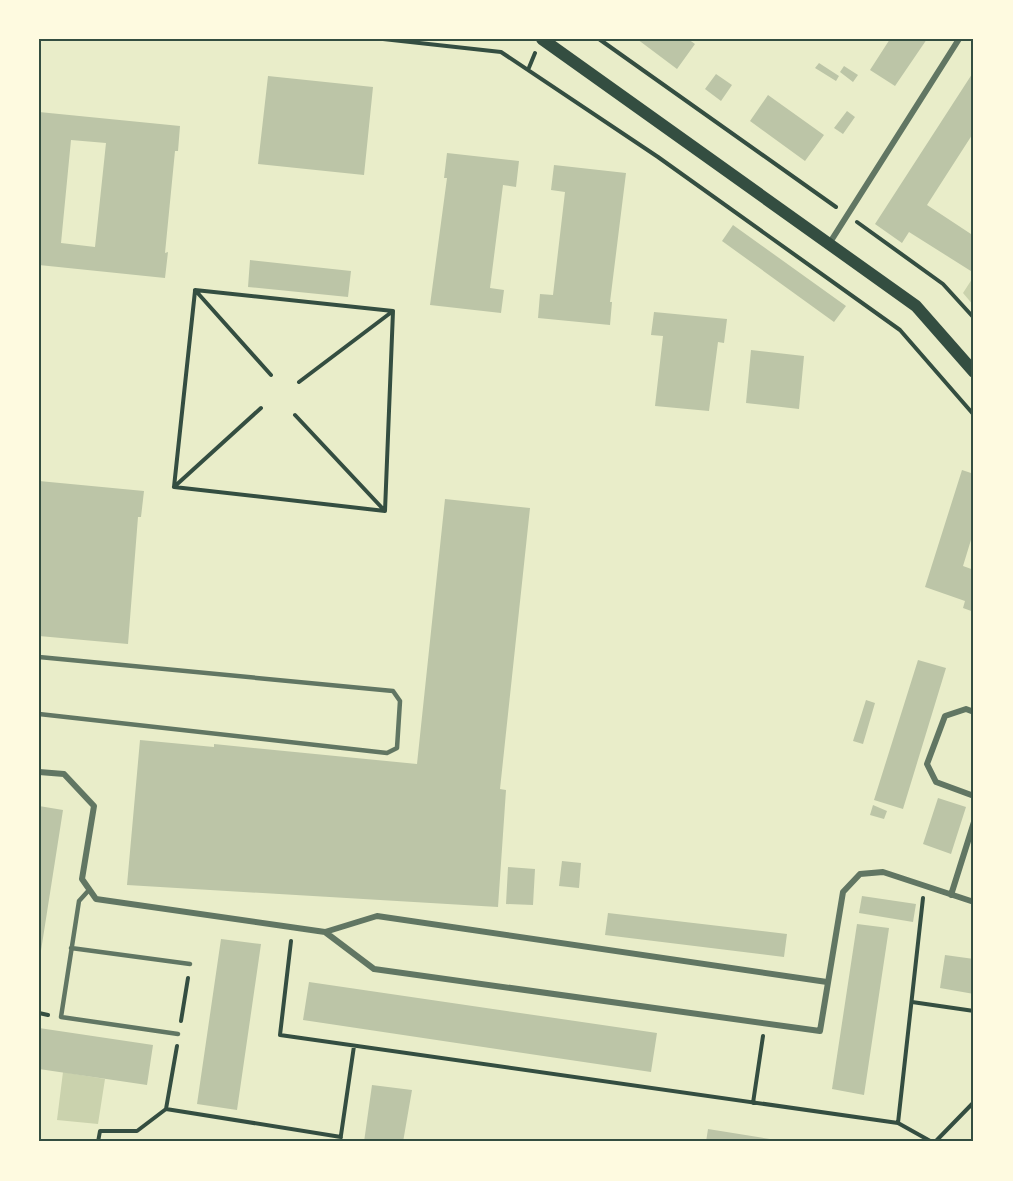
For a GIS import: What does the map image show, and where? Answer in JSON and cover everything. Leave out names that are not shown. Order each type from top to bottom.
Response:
[{"type":"main road","points":[[542,39],[916,306],[974,372]]},
{"type":"street","points":[[829,244],[959,39]]},
{"type":"street","points":[[974,712],[966,709],[945,716],[927,764],[936,782],[974,796]]},
{"type":"street","points":[[39,772],[64,774],[94,806],[82,879],[96,899],[325,932],[377,916],[827,982]]},
{"type":"street","points":[[951,895],[974,822]]},
{"type":"street","points":[[325,932],[374,969],[820,1031],[843,892],[860,874],[883,872],[974,902]]},
{"type":"lane","points":[[39,657],[393,691],[400,701],[397,748],[387,753],[39,714]]},
{"type":"lane","points":[[89,890],[79,901],[61,1017],[178,1034]]},
{"type":"lane","points":[[71,948],[190,964]]},
{"type":"path","points":[[383,39],[501,52],[658,157],[900,330],[974,414]]},
{"type":"path","points":[[599,39],[943,284],[974,318]]},
{"type":"path","points":[[195,291],[393,310]]},
{"type":"path","points":[[195,291],[272,375]]},
{"type":"path","points":[[174,487],[195,291]]},
{"type":"path","points":[[299,382],[393,310]]},
{"type":"path","points":[[385,511],[393,310]]},
{"type":"path","points":[[174,487],[261,408]]},
{"type":"path","points":[[295,415],[385,511]]},
{"type":"path","points":[[174,487],[385,511]]},
{"type":"path","points":[[898,1124],[924,885]]},
{"type":"path","points":[[293,927],[280,1035],[898,1124],[933,1142],[974,1102]]},
{"type":"path","points":[[98,1142],[100,1131],[137,1131],[166,1109],[190,964]]},
{"type":"path","points":[[912,1002],[974,1011]]},
{"type":"path","points":[[753,1103],[765,1024]]},
{"type":"path","points":[[166,1109],[340,1139],[354,1046]]},
{"type":"green space","points":[[974,276],[974,306],[963,293]]},
{"type":"green space","points":[[63,1072],[105,1079],[98,1124],[57,1120]]},
{"type":"building","points":[[637,39],[688,39],[695,44],[677,69]]},
{"type":"building","points":[[890,39],[927,39],[895,86],[870,70]]},
{"type":"building","points":[[819,63],[839,76],[836,81],[815,68]]},
{"type":"building","points":[[844,66],[858,75],[853,82],[840,72]]},
{"type":"building","points":[[974,71],[974,132],[927,205],[974,236],[974,273],[909,232],[902,243],[875,224]]},
{"type":"building","points":[[716,74],[732,85],[721,101],[705,89]]},
{"type":"building","points":[[268,76],[373,87],[364,175],[258,164]]},
{"type":"building","points":[[768,95],[824,135],[805,161],[750,121]]},
{"type":"building","points":[[847,111],[855,117],[843,134],[834,128]]},
{"type":"building","points":[[39,112],[180,126],[178,151],[175,151],[165,253],[168,252],[165,278],[39,265]],"holes":[[[71,140],[106,143],[95,247],[61,243]]]},
{"type":"building","points":[[447,153],[519,161],[516,187],[503,185],[490,288],[504,290],[501,313],[430,305],[447,178],[444,178]]},
{"type":"building","points":[[554,165],[626,173],[610,302],[612,302],[610,325],[538,318],[540,294],[553,295],[565,192],[551,190]]},
{"type":"building","points":[[733,225],[846,306],[834,322],[722,241]]},
{"type":"building","points":[[250,260],[351,271],[348,297],[248,287]]},
{"type":"building","points":[[654,312],[727,319],[724,343],[718,342],[709,411],[655,406],[663,336],[651,335]]},
{"type":"building","points":[[751,350],[804,356],[799,409],[746,403]]},
{"type":"building","points":[[962,470],[974,474],[974,530],[963,566],[974,570],[974,612],[963,608],[965,601],[925,587]]},
{"type":"building","points":[[39,481],[144,491],[141,517],[138,517],[128,644],[39,636]]},
{"type":"building","points":[[445,499],[530,508],[500,789],[506,790],[498,907],[127,885],[140,740],[214,747],[214,744],[417,764]]},
{"type":"building","points":[[918,660],[946,668],[903,809],[874,800]]},
{"type":"building","points":[[866,700],[875,703],[863,744],[853,741]]},
{"type":"building","points":[[938,798],[966,807],[951,854],[923,844]]},
{"type":"building","points":[[873,805],[887,811],[884,819],[870,815]]},
{"type":"building","points":[[39,806],[63,810],[40,957],[39,957]]},
{"type":"building","points":[[562,861],[581,863],[579,888],[559,886]]},
{"type":"building","points":[[508,867],[535,869],[533,905],[506,904]]},
{"type":"building","points":[[862,896],[916,904],[913,922],[859,913]]},
{"type":"building","points":[[608,913],[787,934],[784,957],[605,935]]},
{"type":"building","points":[[857,924],[889,928],[864,1095],[832,1089]]},
{"type":"building","points":[[221,939],[261,944],[237,1110],[197,1104]]},
{"type":"building","points":[[945,955],[974,959],[974,994],[940,988]]},
{"type":"building","points":[[309,982],[657,1033],[651,1072],[303,1020]]},
{"type":"building","points":[[39,1028],[153,1045],[147,1085],[39,1069]]},
{"type":"building","points":[[372,1085],[412,1090],[403,1142],[364,1142]]},
{"type":"building","points":[[708,1129],[782,1141],[782,1142],[706,1142]]}]
